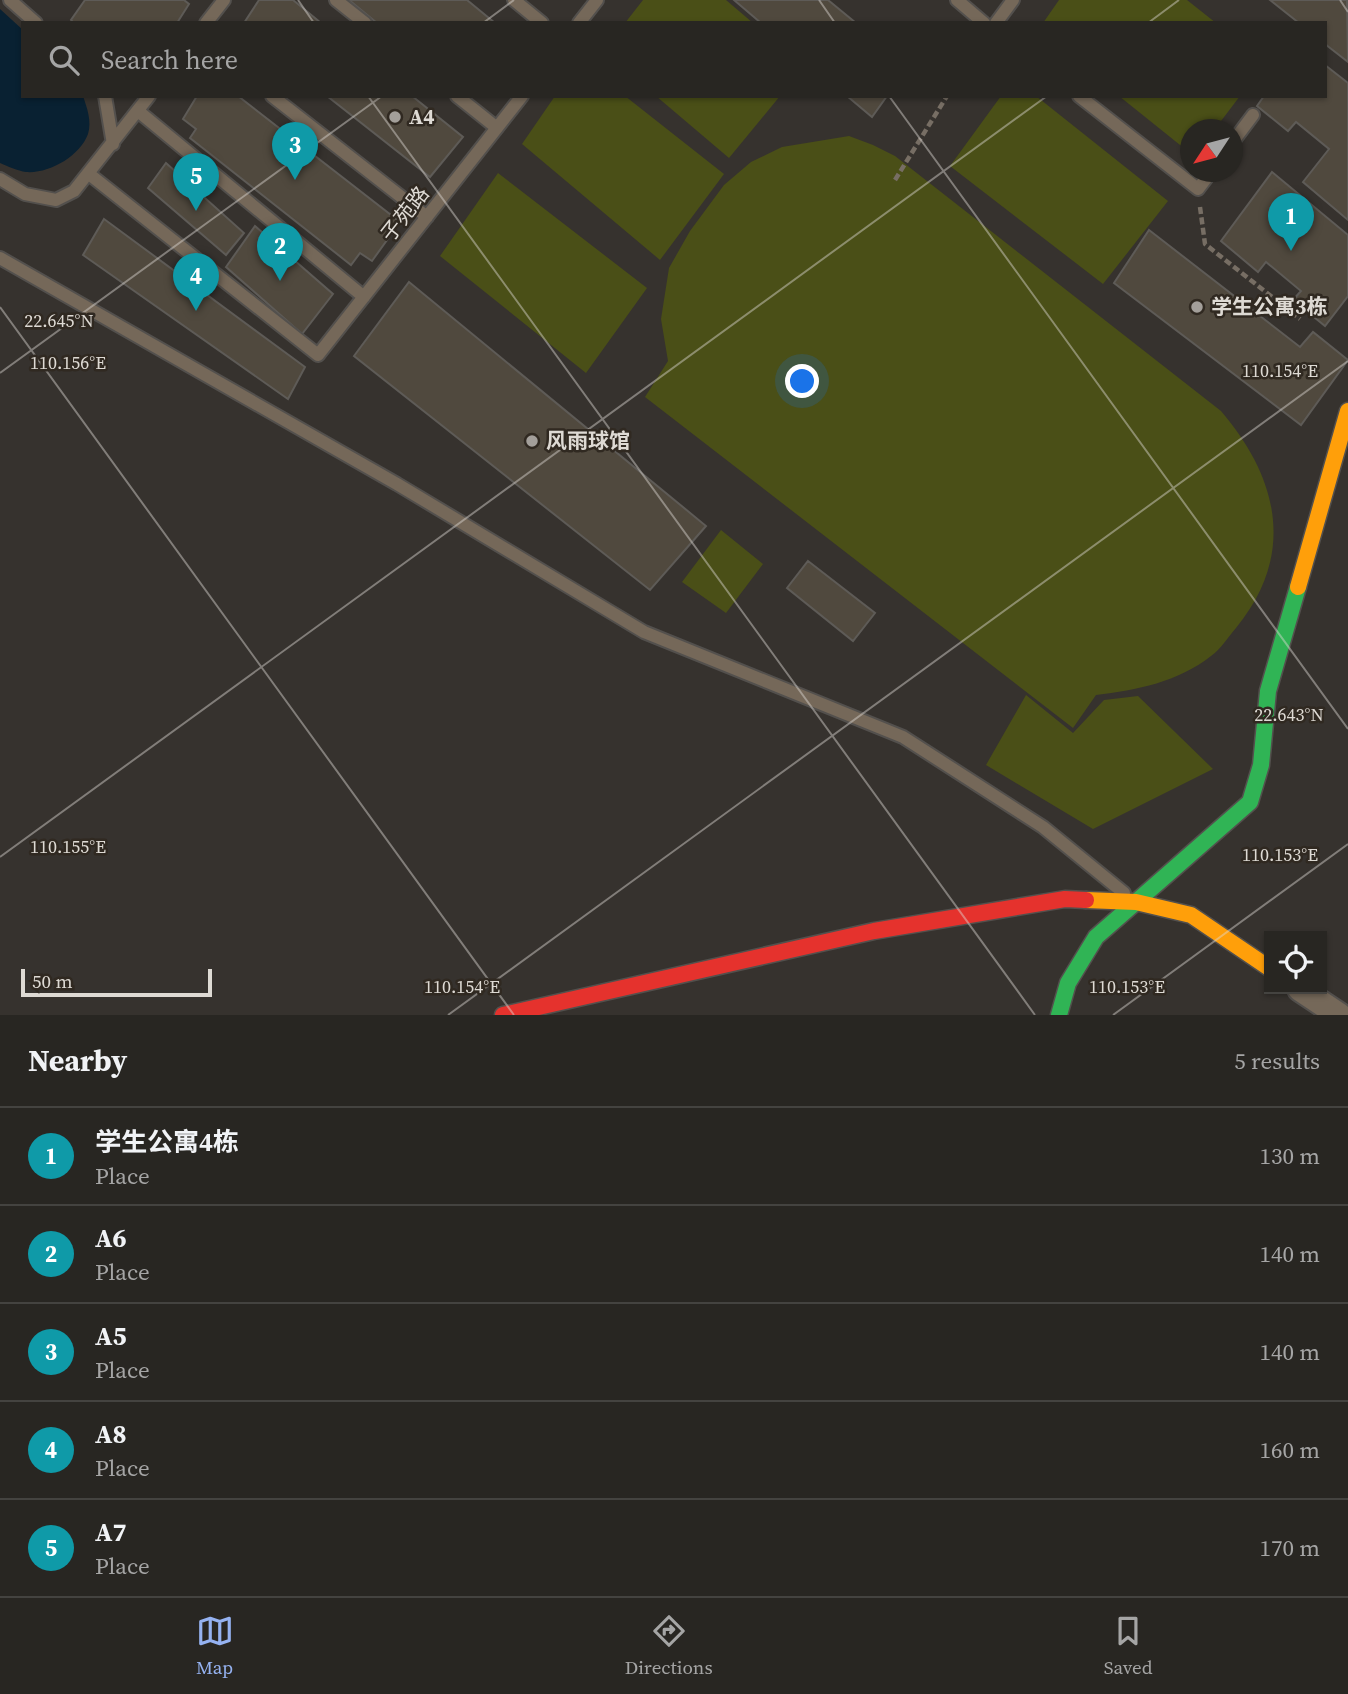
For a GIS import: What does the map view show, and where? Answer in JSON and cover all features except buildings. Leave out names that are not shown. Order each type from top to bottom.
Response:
[{"type":"street","points":[[1059,1015],[1068,984],[1096,937],[1250,802],[1261,765],[1268,691],[1348,411]]},
{"type":"street","points":[[503,1015],[874,931],[1065,899],[1136,902],[1191,915],[1264,965]]},
{"type":"street","points":[[1308,994],[1339,1015]]},
{"type":"lane","points":[[10,0],[34,21]]},
{"type":"lane","points":[[208,21],[224,0]]},
{"type":"lane","points":[[337,0],[363,21]]},
{"type":"lane","points":[[514,0],[540,21]]},
{"type":"lane","points":[[581,21],[597,0]]},
{"type":"lane","points":[[957,0],[982,21]]},
{"type":"lane","points":[[997,21],[1013,0]]},
{"type":"lane","points":[[105,98],[113,144]]},
{"type":"lane","points":[[0,179],[25,194],[56,200],[74,191],[148,98]]},
{"type":"lane","points":[[275,98],[427,217]]},
{"type":"lane","points":[[460,98],[497,128]]},
{"type":"lane","name":"子苑路","points":[[89,174],[318,355],[520,98]]},
{"type":"lane","points":[[1082,98],[1198,189],[1203,182]]},
{"type":"lane","points":[[138,111],[365,297]]},
{"type":"lane","points":[[1243,129],[1253,115]]},
{"type":"lane","points":[[0,258],[397,484],[644,632],[903,737],[1043,827],[1136,902]]},
{"type":"path","points":[[895,180],[946,98]]},
{"type":"path","points":[[1198,189],[1205,244],[1300,319]]},
{"type":"green space","points":[[643,0],[726,0],[751,21],[627,21]]},
{"type":"green space","points":[[1059,0],[1187,0],[1213,21],[1044,21]]},
{"type":"green space","points":[[554,98],[628,98],[724,174],[660,260],[522,144]]},
{"type":"green space","points":[[658,98],[778,98],[729,158]]},
{"type":"green space","points":[[1000,98],[1039,98],[1168,201],[1103,284],[950,166]]},
{"type":"green space","points":[[1121,98],[1238,98],[1223,119],[1180,119],[1180,145]]},
{"type":"green space","points":[[849,136],[895,156],[1221,411],[1241,437],[1267,490],[1273,518],[1273,545],[1267,573],[1255,601],[1215,653],[1198,665],[1156,683],[1096,695],[1073,728],[645,397],[668,361],[661,319],[669,268],[690,231],[724,185],[751,162],[782,147]]},
{"type":"green space","points":[[498,173],[647,288],[586,373],[440,256]]},
{"type":"green space","points":[[721,530],[763,564],[726,613],[682,582]]},
{"type":"green space","points":[[1026,695],[1073,733],[1104,700],[1138,696],[1213,769],[1093,829],[986,765]]},
{"type":"water","points":[[0,9],[21,28],[21,98],[84,98],[89,129],[78,150],[54,167],[26,172],[0,163]]},
{"type":"traffic: fast","points":[[1059,1015],[1068,983],[1096,937],[1250,802],[1261,765],[1268,691],[1298,587]]},
{"type":"traffic: slow","points":[[1298,587],[1348,411]]},
{"type":"traffic: slow","points":[[1086,900],[1136,902],[1191,915],[1264,965]]},
{"type":"traffic: jam","points":[[503,1015],[874,931],[1065,899],[1086,900]]},
{"type":"place","name":"A4","points":[[395,117]]},
{"type":"place","name":"A5","points":[[295,180]]},
{"type":"place","name":"A7","points":[[196,211]]},
{"type":"place","name":"学生公寓4栋","points":[[1291,251]]},
{"type":"place","name":"A6","points":[[280,281]]},
{"type":"place","name":"学生公寓3栋","points":[[1197,307]]},
{"type":"place","name":"A8","points":[[196,311]]},
{"type":"place","name":"风雨球馆","points":[[532,441]]}]
